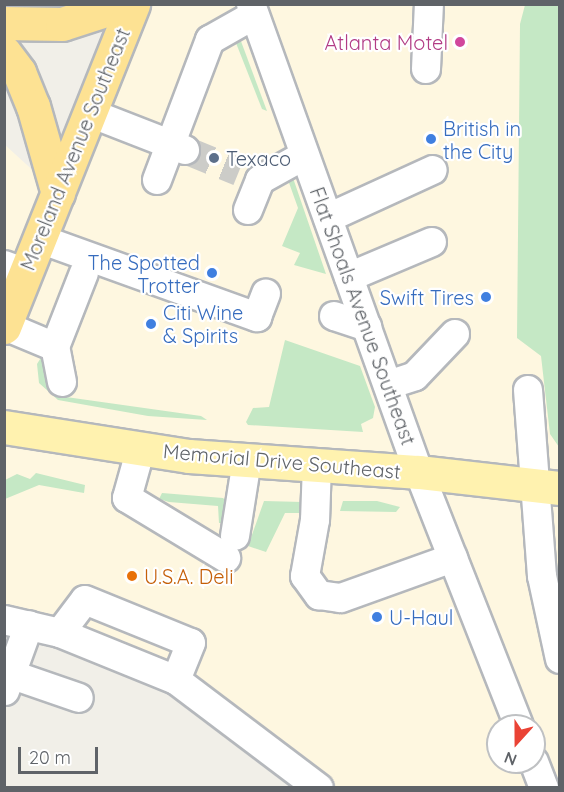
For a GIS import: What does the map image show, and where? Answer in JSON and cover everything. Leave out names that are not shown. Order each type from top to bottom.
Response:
[{"type":"highway","points":[[4,23],[62,24],[124,4]]},
{"type":"highway","name":"Moreland Avenue Southeast","points":[[5,327],[15,269],[40,239],[133,4]]},
{"type":"highway","points":[[4,52],[19,72],[33,106],[58,194]]},
{"type":"main road","name":"Memorial Drive Southeast","points":[[4,427],[141,448],[247,460],[419,472],[546,487]]},
{"type":"street","points":[[426,69],[429,4]]},
{"type":"street","points":[[157,180],[178,147],[210,40],[253,10]]},
{"type":"street","name":"Flat Shoals Avenue Southeast","points":[[253,10],[419,472],[514,714]]},
{"type":"street","points":[[90,113],[178,147]]},
{"type":"street","points":[[248,210],[249,176],[305,155]]},
{"type":"street","points":[[328,218],[433,170]]},
{"type":"street","points":[[40,239],[257,317],[266,294]]},
{"type":"street","points":[[349,277],[432,242]]},
{"type":"street","points":[[62,382],[55,347],[84,273]]},
{"type":"street","points":[[334,316],[367,327]]},
{"type":"street","points":[[5,327],[55,347]]},
{"type":"street","points":[[388,385],[414,376],[454,334]]},
{"type":"street","points":[[528,390],[546,487],[542,576],[558,642]]},
{"type":"street","points":[[141,448],[127,498],[230,547],[247,460]]},
{"type":"street","points":[[317,464],[315,520],[305,576],[319,595],[341,598],[453,558]]},
{"type":"street","points":[[60,633],[86,600],[191,643],[176,680]]},
{"type":"street","points":[[79,698],[7,680],[17,622],[60,633],[176,680],[319,788]]},
{"type":"shaded area","points":[[125,5],[559,5],[559,787],[324,787],[175,680],[60,633],[5,635],[4,144],[50,186]]},
{"type":"green space","points":[[6,5],[81,5],[81,10],[6,10]]},
{"type":"green space","points":[[525,5],[559,5],[559,447],[550,434],[541,356],[517,338],[520,24]]},
{"type":"green space","points":[[239,36],[267,111],[262,109],[236,43]]},
{"type":"green space","points":[[292,175],[326,274],[294,265],[300,253],[282,246],[298,208],[288,180]]},
{"type":"green space","points":[[285,340],[360,366],[375,407],[373,418],[361,424],[363,432],[248,425],[246,422],[253,408],[269,407]]},
{"type":"green space","points":[[42,356],[59,396],[201,416],[207,420],[148,416],[58,400],[39,383],[37,364]]},
{"type":"green space","points":[[36,473],[85,485],[84,493],[39,485],[5,499],[5,480],[17,474],[30,479]]},
{"type":"green space","points":[[162,493],[223,498],[227,502],[224,523],[219,523],[218,506],[169,502],[159,499]]},
{"type":"green space","points":[[264,501],[303,502],[303,513],[285,513],[266,552],[248,546]]},
{"type":"green space","points":[[343,501],[377,501],[400,507],[396,512],[340,511]]},
{"type":"tunnel","points":[[185,150],[239,172]]},
{"type":"place","name":"Atlanta Motel","points":[[460,42]]},
{"type":"place","name":"British in the City","points":[[431,139]]},
{"type":"place","name":"Texaco","points":[[214,158]]},
{"type":"place","name":"The Spotted Trotter","points":[[212,273]]},
{"type":"place","name":"Swift Tires","points":[[486,297]]},
{"type":"place","name":"Citi Wine & Spirits","points":[[151,324]]},
{"type":"place","name":"U.S.A. Deli","points":[[132,576]]},
{"type":"place","name":"U-Haul","points":[[377,617]]}]
